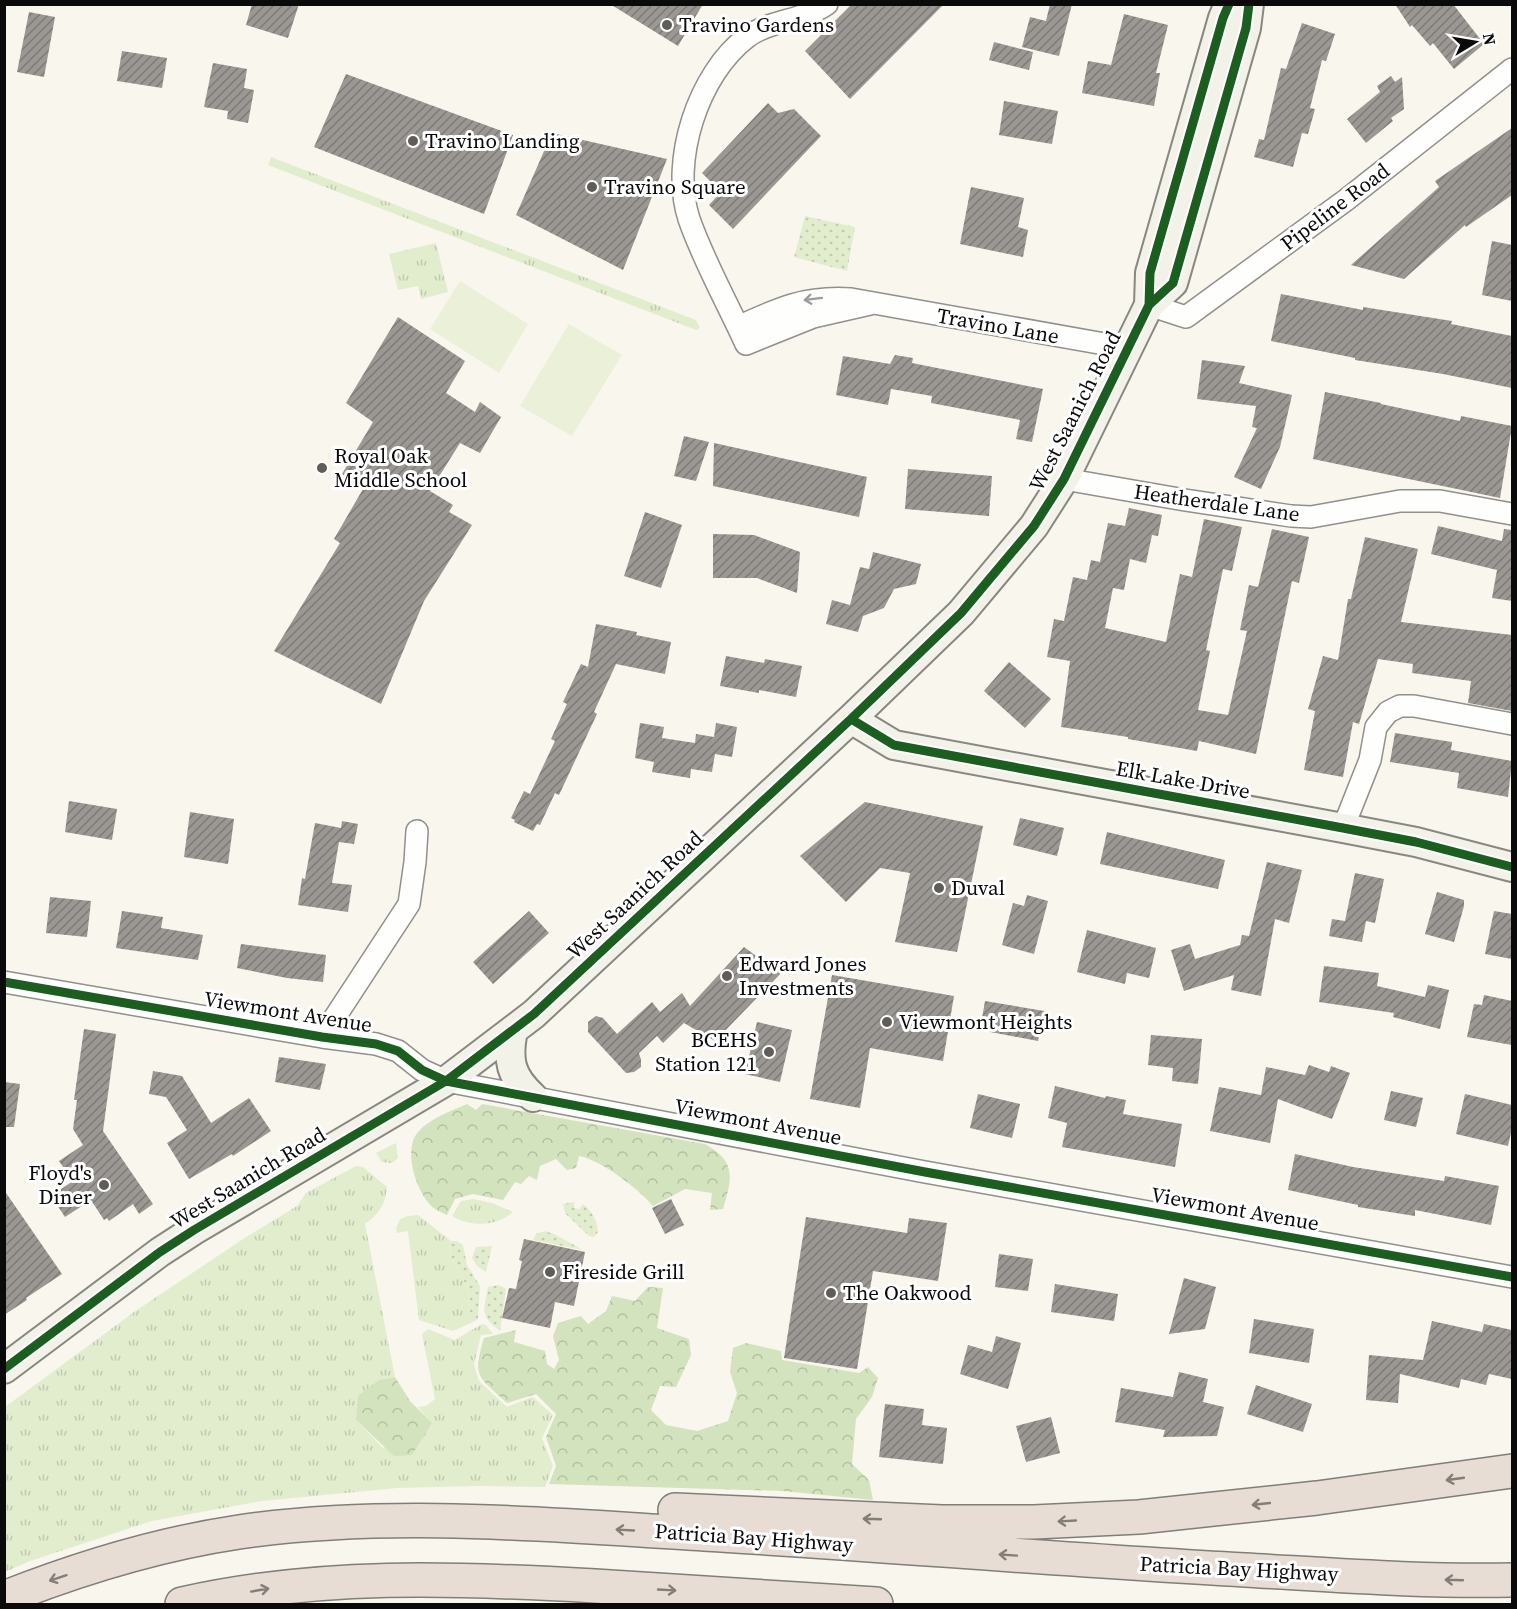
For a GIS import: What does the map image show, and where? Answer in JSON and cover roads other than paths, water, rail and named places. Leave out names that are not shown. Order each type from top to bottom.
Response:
[{"type":"highway","points":[[113,1560],[158,1535],[226,1520],[318,1509],[384,1505],[510,1504],[942,1522],[1034,1522],[1139,1517],[1512,1471]]},
{"type":"highway","name":"Patricia Bay Highway","points":[[4,1598],[47,1581],[113,1560],[176,1544],[238,1532],[361,1522],[450,1521],[589,1527],[1357,1576],[1512,1581]]},
{"type":"highway","points":[[182,1605],[270,1588],[357,1580],[440,1579],[658,1590],[876,1605]]},
{"type":"highway","points":[[440,1579],[618,1605]]},
{"type":"main road","name":"West Saanich Road","points":[[1149,305],[1150,273],[1223,18],[1229,4]]},
{"type":"main road","name":"West Saanich Road","points":[[4,1369],[160,1252],[447,1081],[534,1014],[851,719],[961,613],[1034,526],[1064,479],[1149,305],[1173,283],[1246,28],[1249,4]]},
{"type":"main road","name":"Elk Lake Drive","points":[[851,719],[894,745],[1416,842],[1512,867]]},
{"type":"main road","points":[[513,1030],[510,1046],[513,1071],[519,1084],[534,1097]]},
{"type":"street","name":"Travino Lane","points":[[826,4],[819,10],[767,27],[748,36],[730,52],[715,71],[701,96],[690,126],[685,156],[684,190],[689,217],[742,335],[870,304],[1127,348]]},
{"type":"street","name":"Pipeline Road","points":[[1149,305],[1186,317],[1346,200],[1512,69]]},
{"type":"street","name":"Heatherdale Lane","points":[[1064,479],[1291,516],[1311,517],[1410,501],[1440,501],[1512,514]]},
{"type":"street","points":[[1343,828],[1370,760],[1376,727],[1388,712],[1400,706],[1414,706],[1512,724]]},
{"type":"street","points":[[322,1037],[409,904],[417,831]]},
{"type":"street","name":"Viewmont Avenue","points":[[4,982],[322,1037],[376,1044],[398,1051],[422,1070],[447,1081],[925,1172],[1512,1277]]},
{"type":"place","name":"Travino Gardens","points":[[667,25]]},
{"type":"place","name":"Travino Landing","points":[[413,141]]},
{"type":"place","name":"Travino Square","points":[[592,187]]},
{"type":"place","name":"Royal Oak Middle School","points":[[322,468]]},
{"type":"place","name":"Duval","points":[[939,888]]},
{"type":"place","name":"Edward Jones Investments","points":[[727,976]]},
{"type":"place","name":"Viewmont Heights","points":[[887,1022]]},
{"type":"place","name":"BCEHS Station 121","points":[[769,1052]]},
{"type":"place","name":"Floyd's Diner","points":[[104,1185]]},
{"type":"place","name":"Fireside Grill","points":[[550,1272]]},
{"type":"place","name":"The Oakwood","points":[[831,1293]]}]
